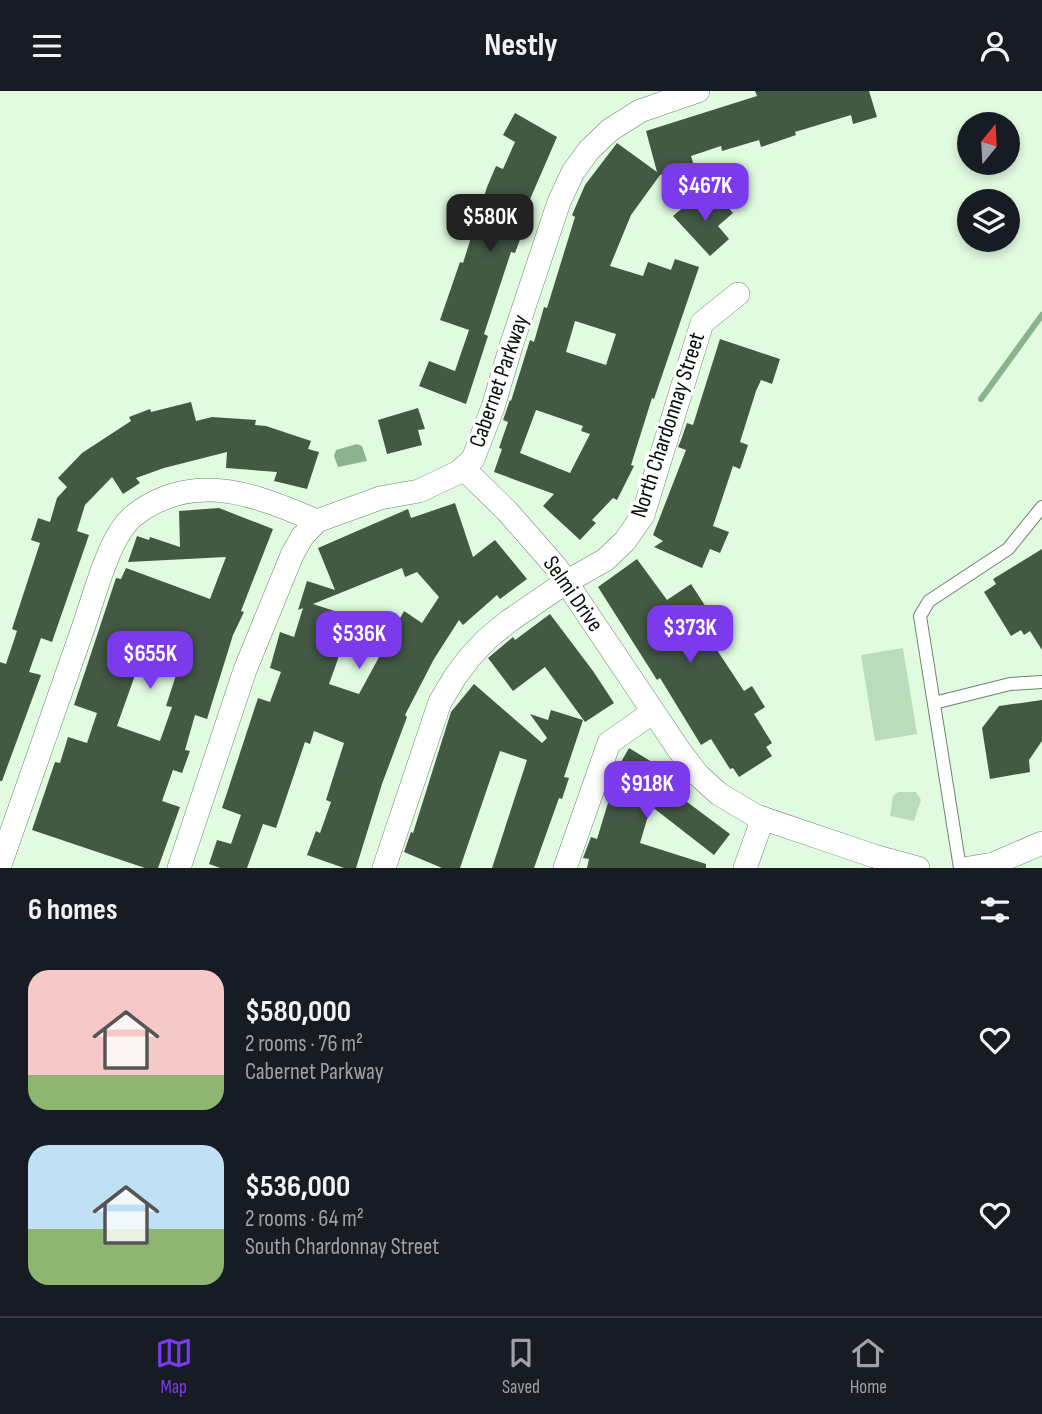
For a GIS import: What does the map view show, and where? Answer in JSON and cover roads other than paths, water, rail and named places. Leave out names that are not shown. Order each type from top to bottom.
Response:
[{"type":"street","name":"Cabernet Parkway","points":[[317,521],[380,498],[419,491],[463,468],[473,459],[493,407],[510,347],[559,202],[573,171],[610,129],[640,111],[655,98],[698,91]]},
{"type":"street","name":"North Chardonnay Street","points":[[384,868],[440,702],[455,677],[487,639],[509,621],[605,559],[625,541],[643,515],[702,323],[738,294]]},
{"type":"street","name":"Selmi Drive","points":[[463,468],[530,536],[566,582],[698,775],[738,806],[763,818],[915,868]]},
{"type":"street","points":[[0,865],[98,585],[122,529],[138,512],[157,501],[177,493],[205,488],[245,494],[317,521],[302,537],[292,555],[245,670],[178,868]]},
{"type":"street","points":[[565,868],[609,743],[653,712]]},
{"type":"street","points":[[746,868],[763,818]]},
{"type":"street","points":[[969,868],[993,863],[1042,843]]},
{"type":"lane","points":[[961,868],[920,617],[929,601],[1007,549],[1042,507]]},
{"type":"lane","points":[[934,703],[1010,684],[1042,682]]},
{"type":"waterway","points":[[981,399],[1042,315]]}]
